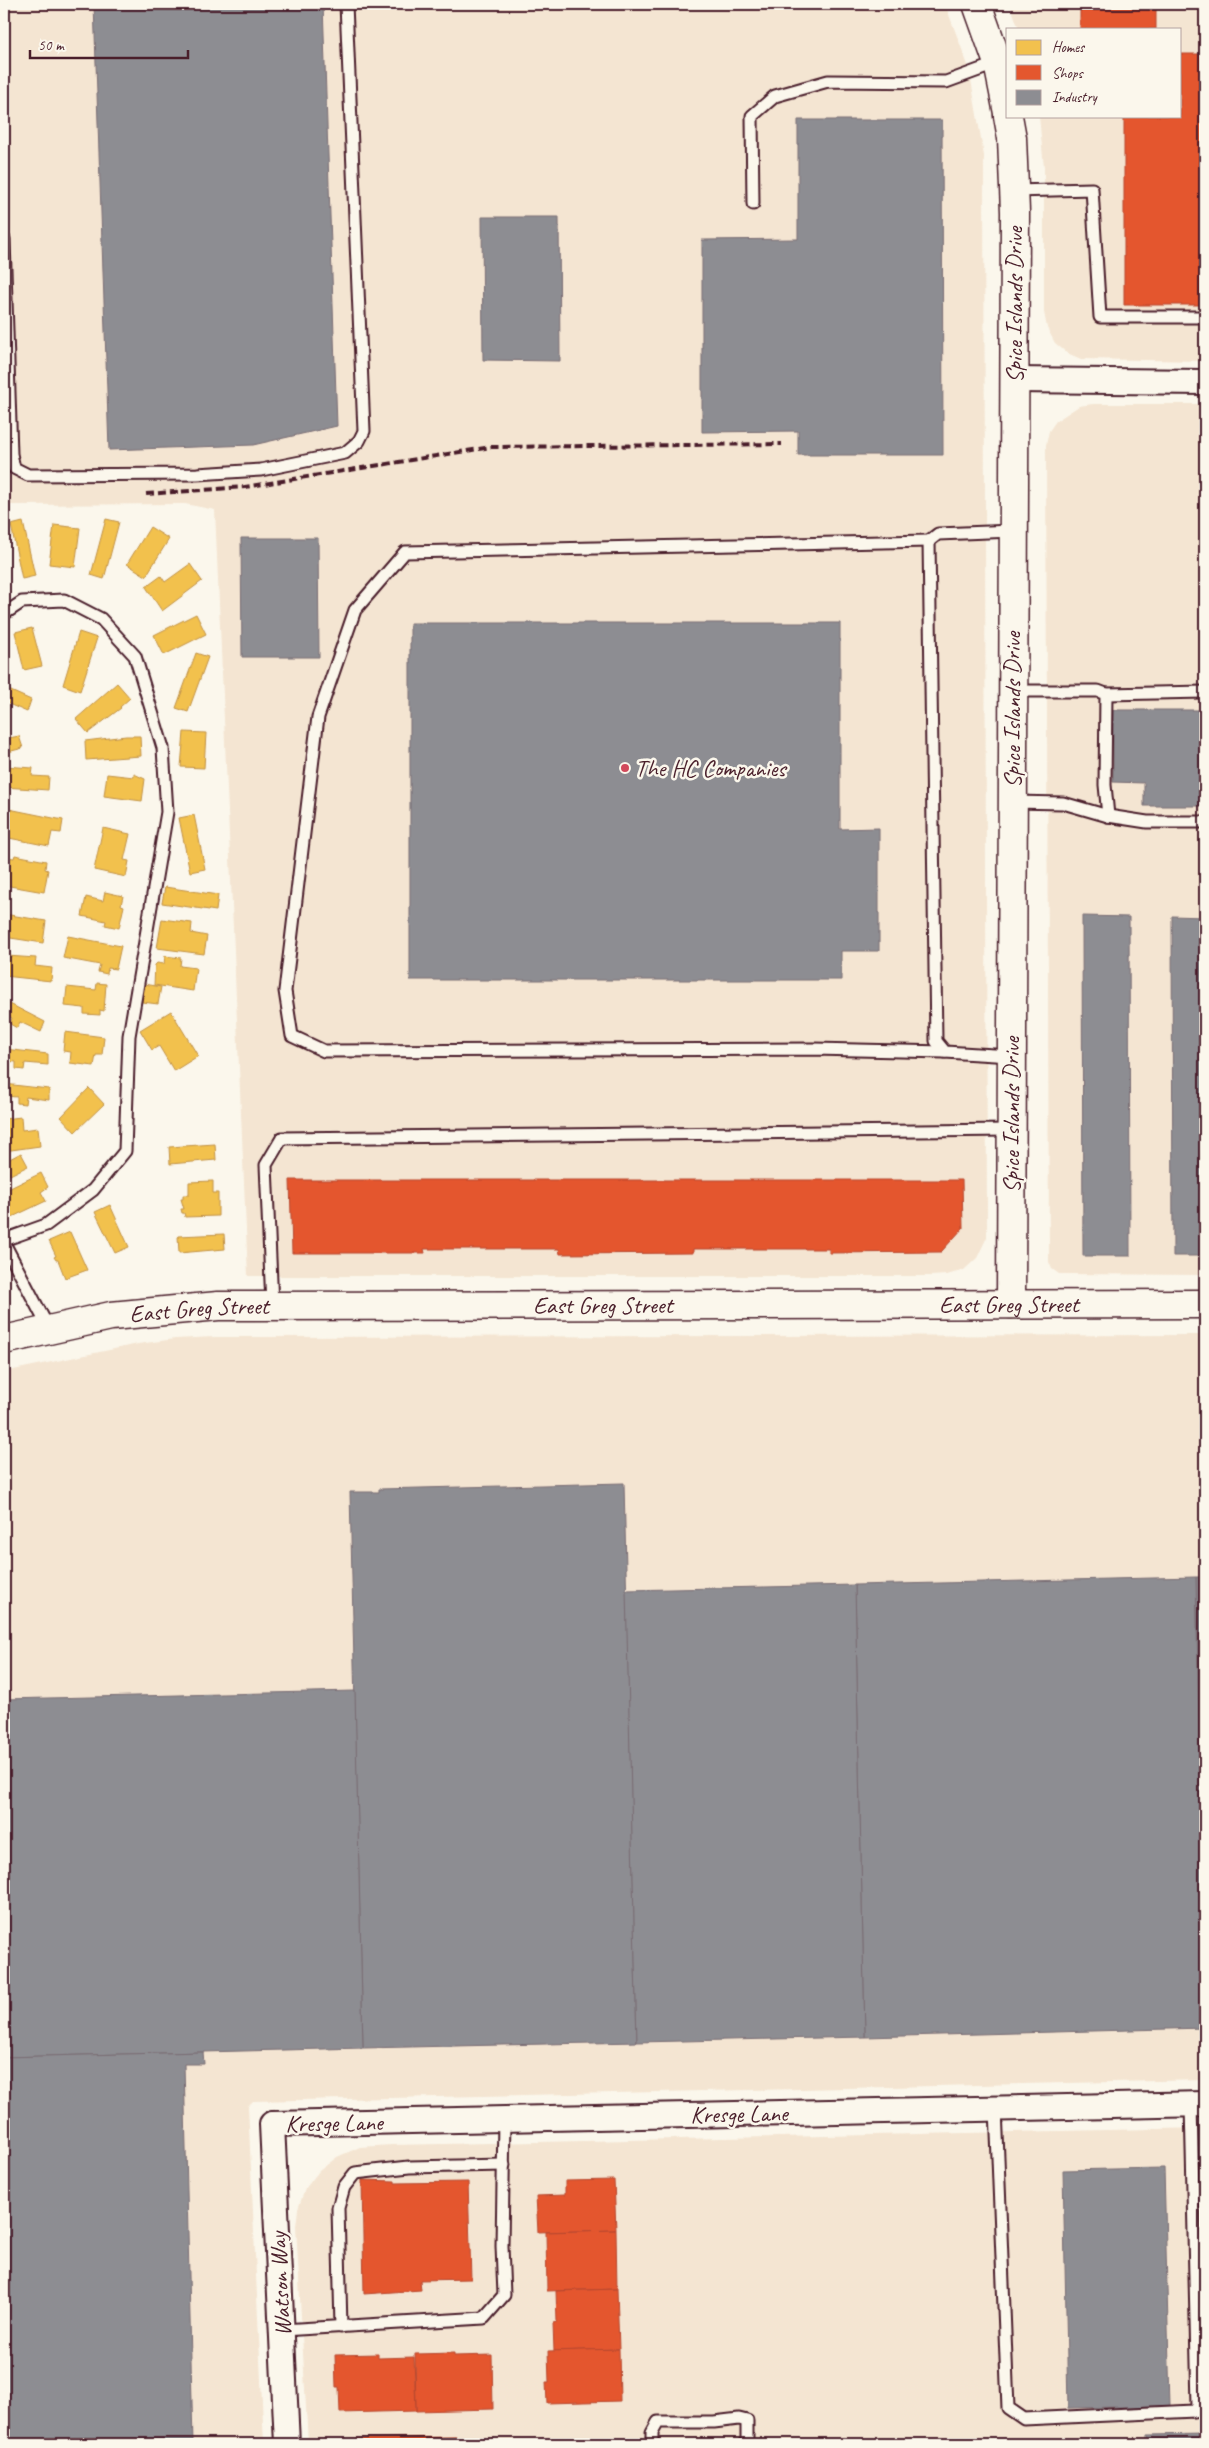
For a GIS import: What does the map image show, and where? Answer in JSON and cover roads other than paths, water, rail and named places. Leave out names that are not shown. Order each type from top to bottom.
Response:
[{"type":"street","name":"Spice Islands Drive","points":[[977,4],[998,64],[1006,105]]},
{"type":"street","name":"Spice Islands Drive","points":[[1009,118],[1012,138],[1014,191],[1011,1304]]},
{"type":"street","points":[[1014,380],[1205,382]]},
{"type":"street","name":"East Greg Street","points":[[4,1340],[111,1316],[157,1310],[218,1306],[1205,1304]]},
{"type":"street","name":"Kresge Lane","points":[[272,2124],[1198,2104]]},
{"type":"street","name":"Watson Way","points":[[272,2124],[288,2444]]},
{"type":"lane","points":[[4,239],[11,454],[14,468],[28,475],[197,474],[261,470],[345,453],[359,441],[364,431],[346,4]]},
{"type":"lane","points":[[753,204],[752,116],[775,96],[828,82],[946,82],[998,64]]},
{"type":"lane","points":[[1014,191],[1092,189],[1100,317],[1205,317]]},
{"type":"lane","points":[[1011,1056],[945,1052],[814,1050],[324,1051],[292,1036],[285,991],[318,716],[355,610],[405,552],[929,541],[938,534],[1013,530]]},
{"type":"lane","points":[[929,541],[936,1041],[945,1052]]},
{"type":"lane","points":[[4,614],[22,602],[64,600],[101,619],[135,656],[163,748],[167,812],[129,1036],[125,1151],[93,1190],[46,1225],[4,1241],[49,1329]]},
{"type":"lane","points":[[1012,691],[1098,691],[1106,694],[1205,692]]},
{"type":"lane","points":[[1106,694],[1105,784],[1108,816]]},
{"type":"lane","points":[[1012,802],[1063,803],[1108,816],[1147,822],[1205,822]]},
{"type":"lane","points":[[272,1305],[266,1165],[282,1138],[1010,1130]]},
{"type":"lane","points":[[996,2108],[1008,2408],[1024,2419],[1195,2411],[1198,2406],[1198,2104]]},
{"type":"lane","points":[[282,2330],[484,2318],[504,2295],[502,2246],[504,2119]]},
{"type":"lane","points":[[341,2327],[338,2208],[344,2187],[355,2173],[409,2166],[504,2165]]},
{"type":"lane","points":[[652,2444],[652,2432],[658,2422],[714,2422],[739,2418],[746,2421],[746,2444]]},
{"type":"railway","points":[[146,494],[245,487],[491,447],[782,444]]},
{"type":"place","name":"The HC Companies","points":[[625,768]]}]
